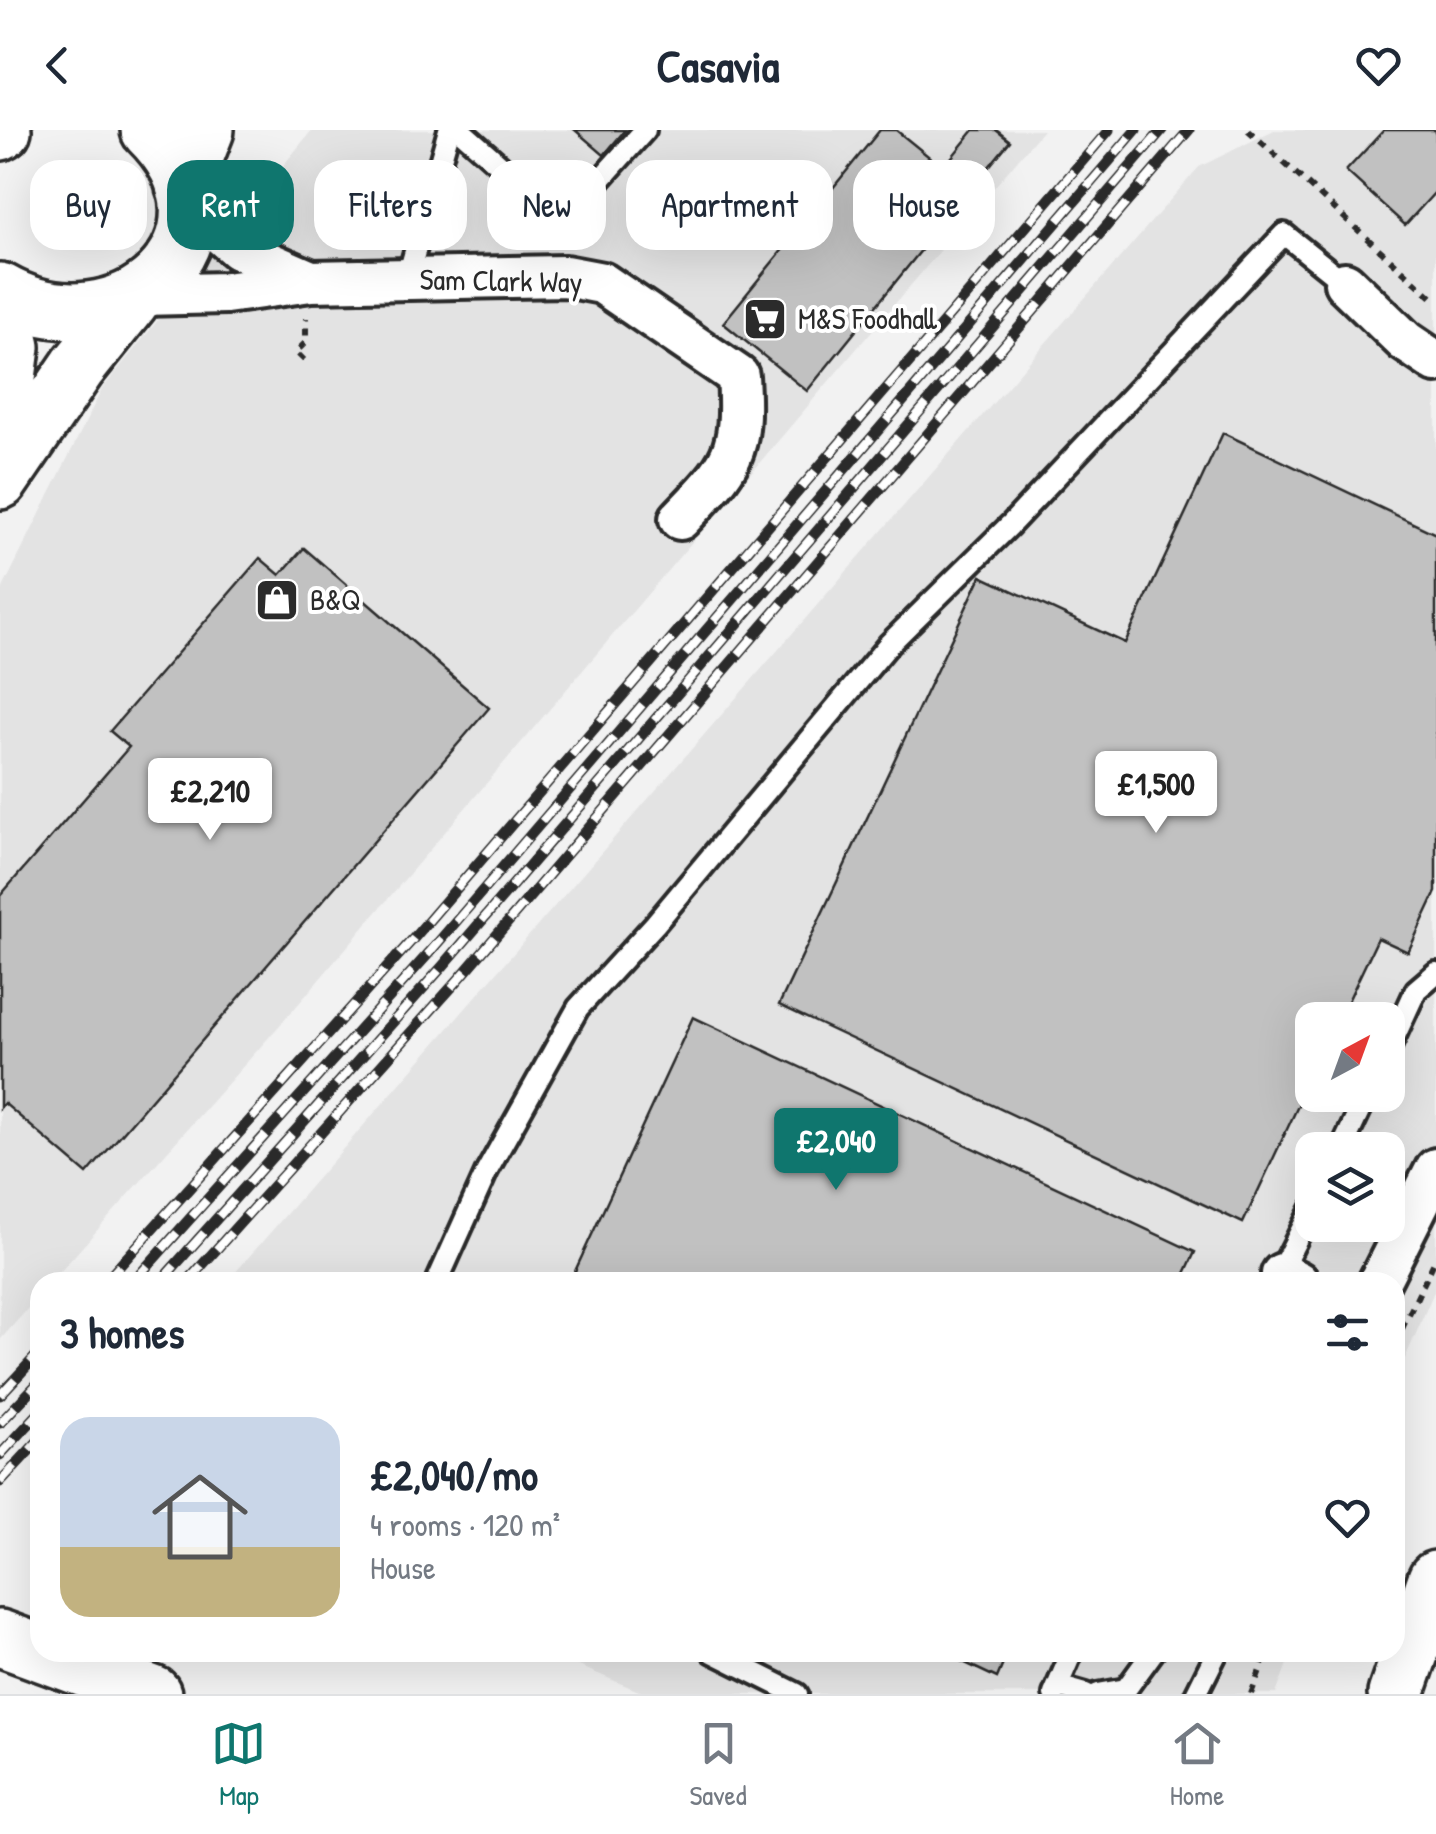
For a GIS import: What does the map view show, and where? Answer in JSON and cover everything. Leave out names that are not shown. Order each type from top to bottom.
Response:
[{"type":"main road","points":[[149,130],[174,160]]},
{"type":"main road","points":[[197,160],[206,130]]},
{"type":"main road","points":[[0,481],[78,367],[176,256],[177,250]]},
{"type":"main road","points":[[0,295],[62,312],[90,312],[136,298]]},
{"type":"main road","points":[[0,295],[12,347],[0,438]]},
{"type":"main road","points":[[1396,1694],[1436,1579]]},
{"type":"main road","points":[[0,1638],[30,1649]]},
{"type":"main road","points":[[66,1662],[153,1694]]},
{"type":"street","name":"Sam Clark Way","points":[[240,250],[308,292]]},
{"type":"street","name":"Sam Clark Way","points":[[136,298],[308,292],[407,280],[566,276],[602,282],[738,376],[741,424],[726,472],[680,519]]},
{"type":"street","points":[[1345,284],[1404,341],[1436,362]]},
{"type":"street","points":[[1384,1272],[1436,1170]]},
{"type":"lane","points":[[407,280],[449,130]]},
{"type":"lane","points":[[460,130],[563,222],[645,130]]},
{"type":"lane","points":[[441,1272],[486,1171],[578,1008],[668,910],[890,644],[1010,525],[1284,234],[1345,284]]},
{"type":"lane","points":[[1405,1014],[1416,990],[1436,973]]},
{"type":"lane","points":[[1287,1272],[1299,1242]]},
{"type":"lane","points":[[733,1662],[797,1694]]},
{"type":"lane","points":[[1068,1662],[1056,1690],[1086,1694]]},
{"type":"lane","points":[[1098,1694],[1126,1689],[1146,1662]]},
{"type":"lane","points":[[1196,1694],[1212,1662]]},
{"type":"path","points":[[1248,130],[1436,301]]},
{"type":"path","points":[[304,360],[296,352],[306,342],[308,292]]},
{"type":"path","points":[[1405,1322],[1436,1258]]},
{"type":"path","points":[[1251,1694],[1263,1662]]},
{"type":"shaded area","points":[[312,130],[1043,130],[995,186],[995,160],[853,160],[853,250],[941,250],[295,1008],[60,1272],[30,1272],[30,1306],[0,1340],[0,594],[102,389],[215,250],[294,250],[294,160],[288,160]]},
{"type":"shaded area","points":[[1274,130],[1436,130],[1436,1287],[1405,1359],[1405,1272],[236,1272],[1199,167]]},
{"type":"shaded area","points":[[570,1662],[1288,1662],[1276,1694],[646,1694]]},
{"type":"building","points":[[575,130],[625,130],[604,155]]},
{"type":"building","points":[[880,130],[896,130],[933,160],[856,160]]},
{"type":"building","points":[[974,130],[996,130],[1010,141],[994,160],[950,160]]},
{"type":"building","points":[[1384,130],[1436,130],[1436,191],[1405,225],[1346,171]]},
{"type":"building","points":[[853,163],[853,250],[921,250],[807,391],[723,323],[782,250],[833,250],[833,188]]},
{"type":"building","points":[[1223,433],[1436,534],[1436,892],[1408,952],[1378,938],[1348,1002],[1295,1002],[1295,1112],[1243,1223],[779,1005],[981,576],[1125,643]]},
{"type":"building","points":[[304,548],[489,708],[87,1174],[4,1103],[0,1108],[0,896],[129,747],[110,731],[260,558],[280,575]]},
{"type":"building","points":[[693,1017],[1195,1252],[1186,1272],[575,1272]]},
{"type":"building","points":[[963,1662],[1004,1662],[997,1678]]},
{"type":"railway","points":[[114,1272],[413,939],[1109,130]]},
{"type":"railway","points":[[142,1272],[429,953],[1136,130]]},
{"type":"railway","points":[[169,1272],[443,966],[1162,130]]},
{"type":"railway","points":[[196,1272],[459,979],[1189,130]]},
{"type":"railway","points":[[0,1395],[30,1363]]},
{"type":"railway","points":[[0,1423],[30,1392]]},
{"type":"railway","points":[[0,1455],[30,1423]]},
{"type":"railway","points":[[0,1482],[30,1450]]},
{"type":"place","name":"M&S Foodhall","points":[[765,319]]},
{"type":"place","name":"B&Q","points":[[277,600]]}]
